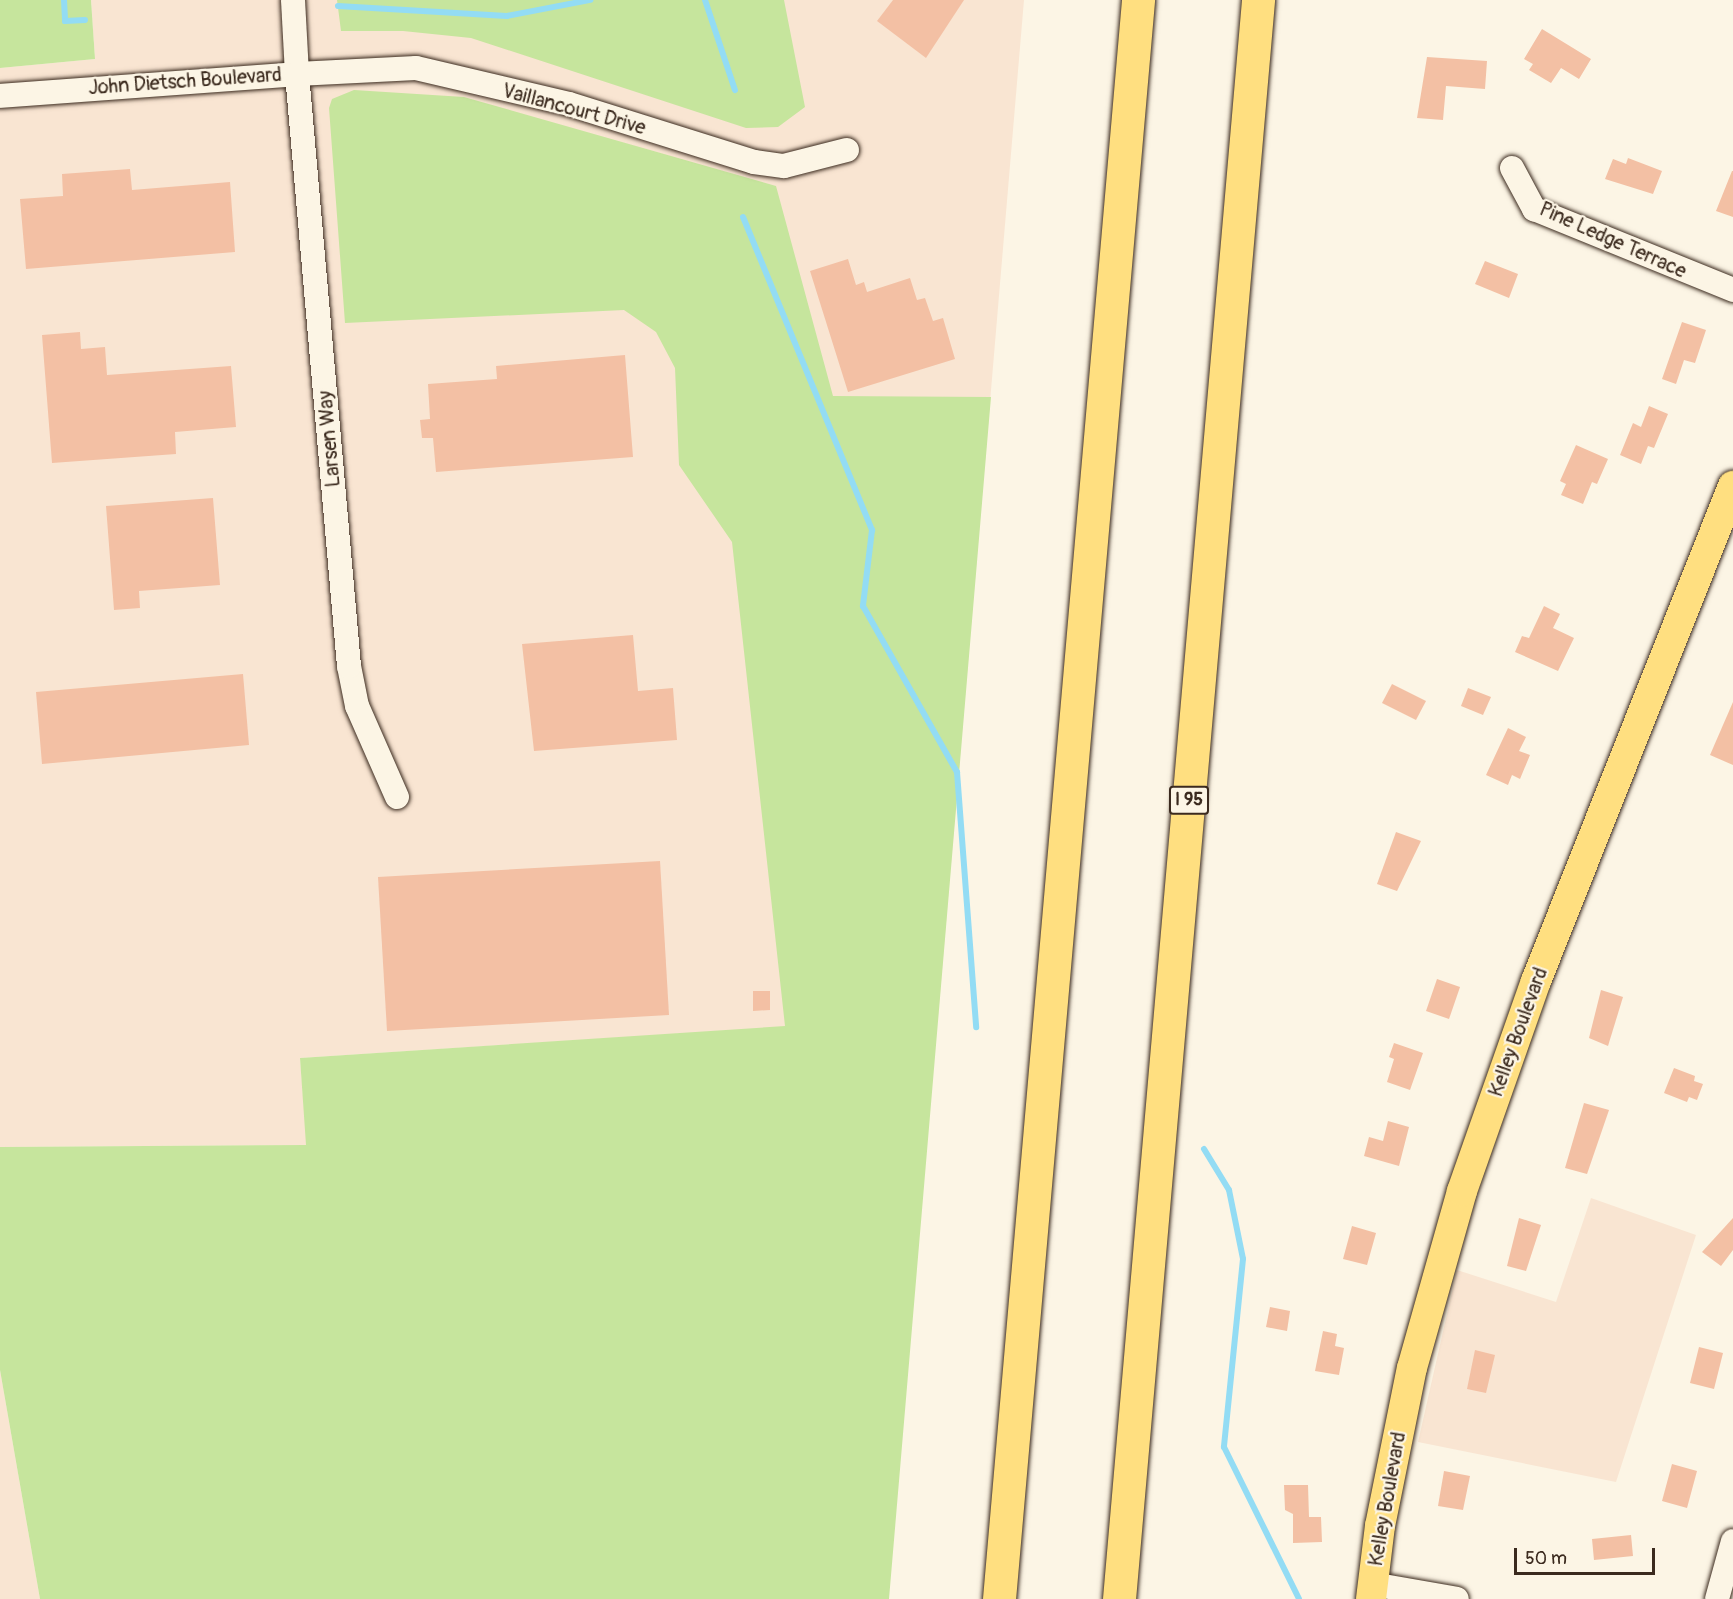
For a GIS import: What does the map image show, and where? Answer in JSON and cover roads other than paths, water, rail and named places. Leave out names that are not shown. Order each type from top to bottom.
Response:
[{"type":"highway","points":[[999,1599],[1138,0]]},
{"type":"highway","name":"I 95","points":[[1119,1599],[1258,0]]},
{"type":"main road","name":"Kelley Boulevard","points":[[1372,1592],[1380,1526],[1412,1368],[1462,1191],[1536,981],[1733,486]]},
{"type":"street","name":"John Dietsch Boulevard","points":[[0,96],[297,74],[293,0]]},
{"type":"street","name":"Vaillancourt Drive","points":[[297,74],[416,68],[568,104],[754,162],[784,166],[847,150]]},
{"type":"street","name":"Larsen Way","points":[[297,74],[349,666],[357,706],[397,796]]},
{"type":"street","name":"Pine Ledge Terrace","points":[[1512,168],[1534,209],[1733,290]]},
{"type":"street","points":[[1717,1599],[1733,1541]]},
{"type":"street","points":[[1372,1592],[1457,1599]]},
{"type":"waterway","points":[[64,0],[65,21],[85,20]]},
{"type":"waterway","points":[[338,6],[507,16],[590,0]]},
{"type":"waterway","points":[[705,0],[735,90]]},
{"type":"waterway","points":[[743,217],[872,530],[863,606],[957,772],[976,1027]]},
{"type":"waterway","points":[[1204,1149],[1229,1190],[1243,1259],[1224,1447],[1299,1599]]}]
